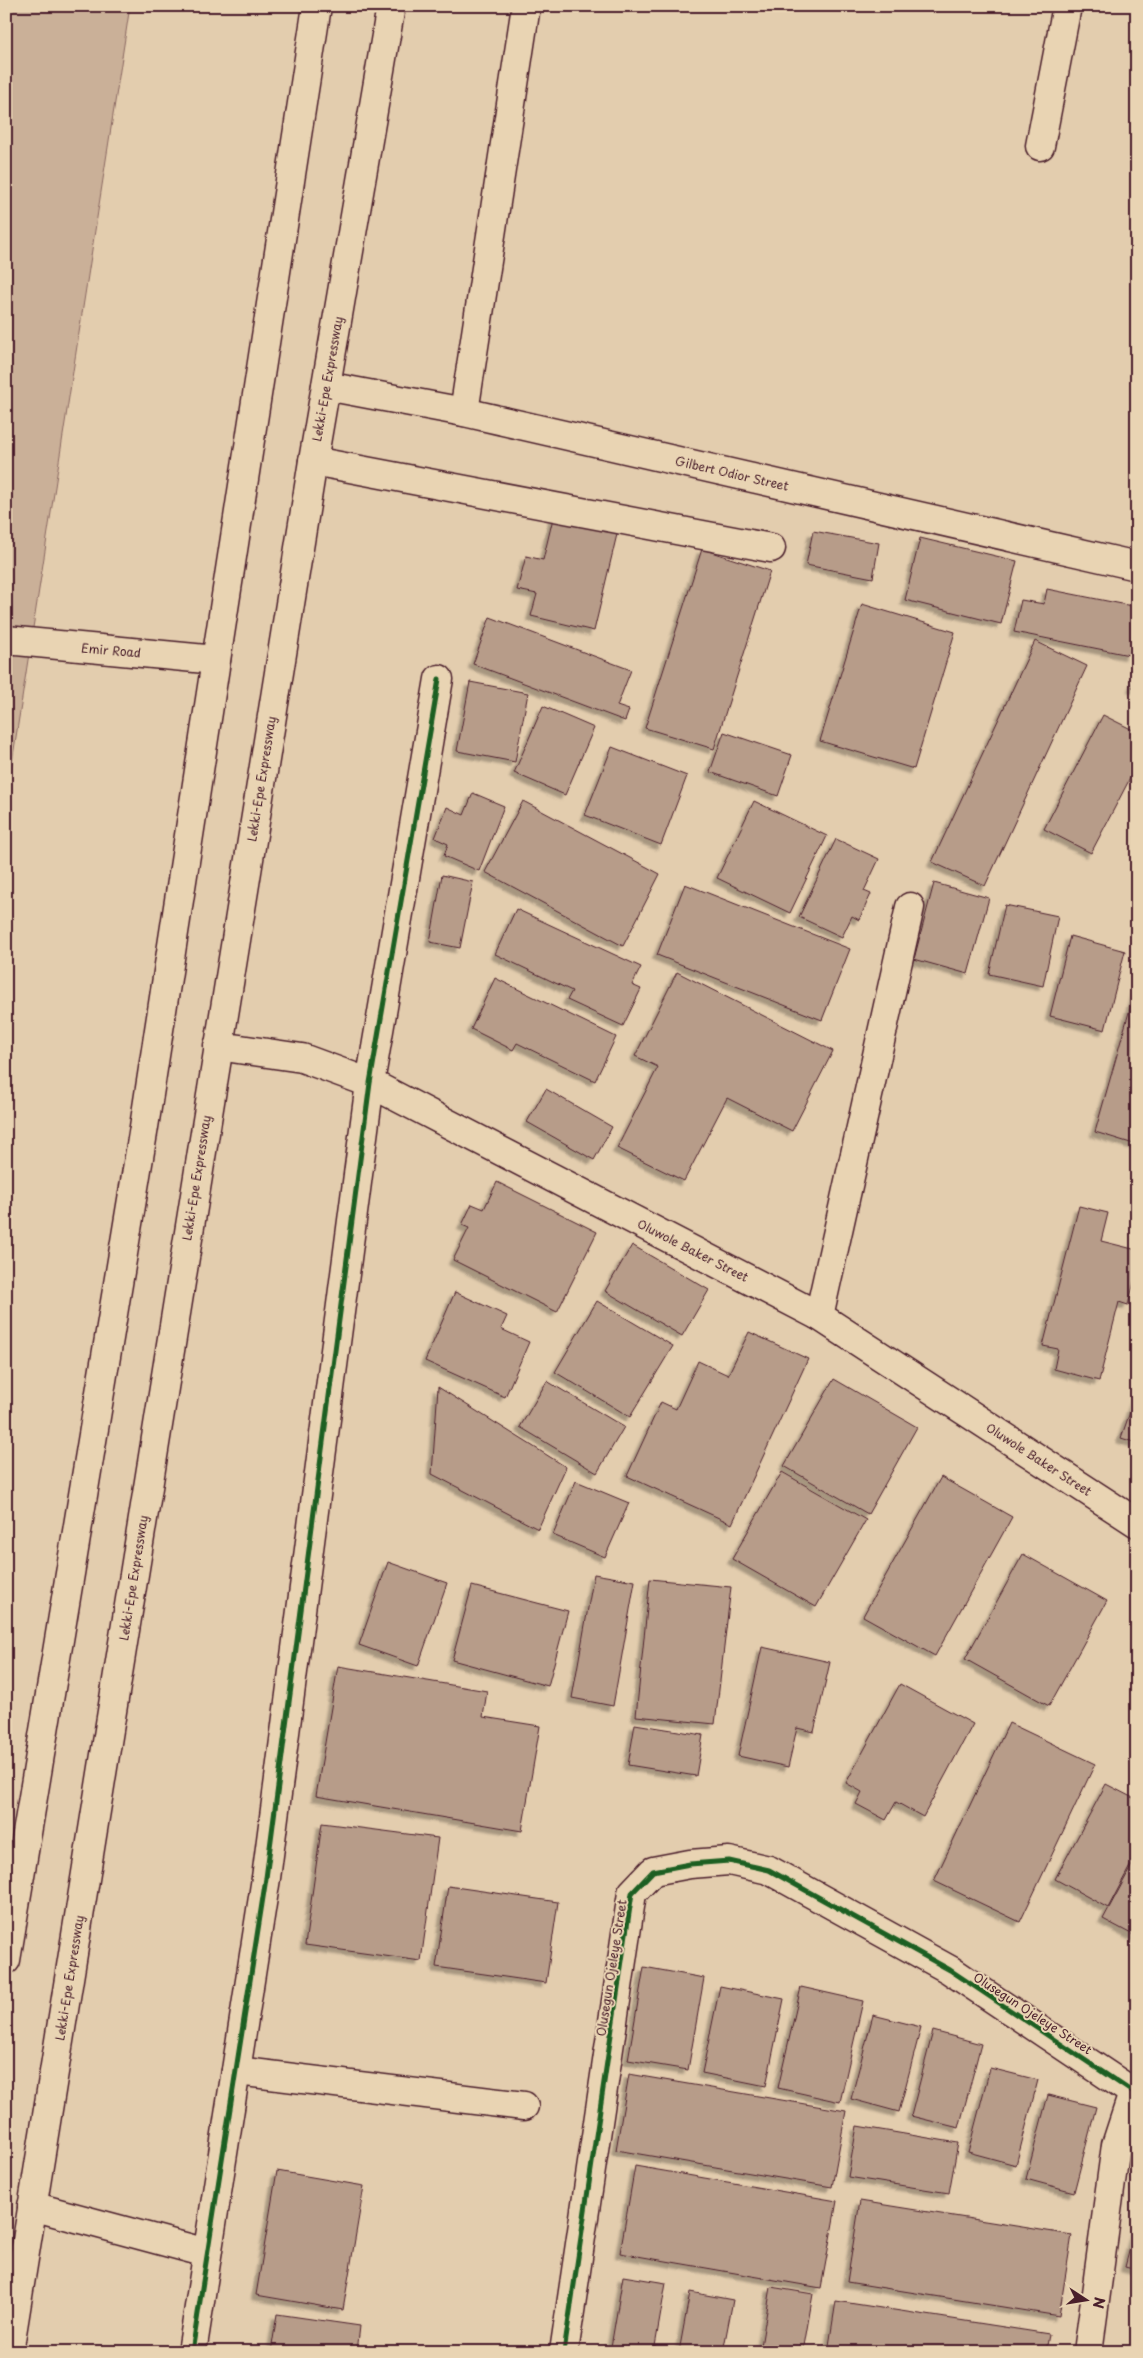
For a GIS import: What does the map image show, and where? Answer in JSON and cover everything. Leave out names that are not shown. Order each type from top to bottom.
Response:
[{"type":"main road","points":[[6,1960],[144,1127],[317,6]]},
{"type":"main road","name":"Lekki-Epe Expressway","points":[[9,2352],[313,461],[392,6]]},
{"type":"main road","points":[[464,412],[526,6]]},
{"type":"main road","points":[[1040,146],[1067,6]]},
{"type":"main road","name":"Gilbert Odior Street","points":[[326,386],[464,412],[1137,566]]},
{"type":"main road","points":[[313,461],[771,548]]},
{"type":"main road","name":"Emir Road","points":[[6,640],[216,660]]},
{"type":"main road","points":[[192,2352],[266,1878],[370,1083],[438,679]]},
{"type":"main road","points":[[819,1316],[910,907]]},
{"type":"main road","name":"Oluwole Baker Street","points":[[218,1046],[302,1058],[370,1083],[819,1316],[1137,1523]]},
{"type":"main road","name":"Olusegun Ojeleye Street","points":[[564,2352],[632,1893],[653,1871],[690,1864],[728,1861],[769,1870],[950,1970],[1135,2094]]},
{"type":"main road","points":[[236,2071],[524,2106]]},
{"type":"main road","points":[[1088,2352],[1116,2145],[1135,2094]]},
{"type":"main road","points":[[32,2206],[207,2253]]},
{"type":"shaded area","points":[[6,6],[130,6],[6,801]]},
{"type":"building","points":[[554,514],[618,530],[594,631],[531,616],[537,594],[517,590],[526,556],[543,560]]},
{"type":"building","points":[[813,531],[879,543],[873,578],[806,565]]},
{"type":"building","points":[[920,538],[1017,561],[1001,624],[905,600]]},
{"type":"building","points":[[702,549],[770,571],[714,749],[645,728]]},
{"type":"building","points":[[1047,589],[1137,607],[1129,655],[1014,632],[1021,600],[1044,604]]},
{"type":"building","points":[[862,604],[955,632],[914,769],[820,741]]},
{"type":"building","points":[[490,617],[631,670],[617,706],[629,710],[625,721],[473,664]]},
{"type":"building","points":[[1035,641],[1087,666],[985,886],[932,862]]},
{"type":"building","points":[[1137,676],[1137,689],[1132,687]]},
{"type":"building","points":[[470,682],[528,693],[515,762],[457,751]]},
{"type":"building","points":[[543,706],[594,728],[565,795],[514,773]]},
{"type":"building","points":[[1103,715],[1137,732],[1137,765],[1091,853],[1044,829]]},
{"type":"building","points":[[724,732],[792,755],[778,796],[710,772]]},
{"type":"building","points":[[612,747],[687,776],[661,845],[585,815]]},
{"type":"building","points":[[473,793],[504,806],[479,871],[444,856],[448,844],[435,838],[447,807],[464,815]]},
{"type":"building","points":[[523,801],[660,874],[623,946],[485,872]]},
{"type":"building","points":[[754,801],[827,836],[790,913],[717,878]]},
{"type":"building","points":[[836,839],[879,859],[864,891],[871,894],[859,920],[852,916],[842,937],[799,917]]},
{"type":"building","points":[[442,875],[473,882],[460,948],[430,942]]},
{"type":"building","points":[[934,883],[989,898],[968,974],[914,959]]},
{"type":"building","points":[[685,884],[850,949],[822,1020],[657,955]]},
{"type":"building","points":[[1005,905],[1058,916],[1043,986],[989,974]]},
{"type":"building","points":[[516,909],[641,967],[632,985],[641,989],[623,1026],[567,1000],[572,991],[495,954]]},
{"type":"building","points":[[1070,936],[1125,951],[1105,1030],[1050,1016]]},
{"type":"building","points":[[677,972],[833,1051],[792,1131],[727,1098],[684,1181],[617,1148],[658,1067],[635,1056]]},
{"type":"building","points":[[495,978],[616,1037],[595,1081],[517,1043],[513,1050],[471,1029]]},
{"type":"building","points":[[1137,984],[1137,1145],[1095,1132]]},
{"type":"building","points":[[546,1089],[612,1127],[594,1160],[527,1122]]},
{"type":"building","points":[[497,1182],[597,1232],[557,1312],[453,1260],[469,1228],[462,1225],[472,1204],[484,1209]]},
{"type":"building","points":[[1079,1206],[1108,1213],[1101,1241],[1137,1250],[1137,1271],[1128,1305],[1119,1302],[1099,1381],[1054,1369],[1058,1349],[1043,1346]]},
{"type":"building","points":[[632,1245],[709,1290],[682,1336],[605,1291]]},
{"type":"building","points":[[455,1292],[507,1316],[501,1329],[529,1342],[505,1397],[425,1361]]},
{"type":"building","points":[[597,1301],[673,1346],[630,1417],[555,1372]]},
{"type":"building","points":[[749,1332],[808,1359],[732,1524],[627,1476],[661,1402],[676,1409],[698,1361],[728,1375]]},
{"type":"building","points":[[834,1379],[917,1427],[868,1514],[784,1466]]},
{"type":"building","points":[[547,1381],[624,1427],[597,1473],[520,1427]]},
{"type":"building","points":[[438,1387],[566,1467],[538,1529],[432,1474]]},
{"type":"building","points":[[1137,1392],[1137,1443],[1121,1438]]},
{"type":"building","points":[[782,1472],[866,1520],[816,1607],[732,1559]]},
{"type":"building","points":[[941,1477],[1012,1517],[935,1656],[863,1616]]},
{"type":"building","points":[[576,1481],[629,1503],[605,1557],[553,1535]]},
{"type":"building","points":[[1023,1554],[1107,1601],[1049,1706],[965,1659]]},
{"type":"building","points":[[388,1562],[447,1583],[418,1666],[359,1645]]},
{"type":"building","points":[[594,1574],[635,1581],[613,1706],[572,1698]]},
{"type":"building","points":[[650,1579],[731,1587],[715,1724],[636,1716]]},
{"type":"building","points":[[472,1586],[568,1611],[548,1686],[452,1660]]},
{"type":"building","points":[[762,1647],[830,1662],[814,1732],[797,1728],[788,1767],[738,1756]]},
{"type":"building","points":[[338,1666],[487,1691],[483,1717],[540,1726],[522,1831],[316,1796]]},
{"type":"building","points":[[900,1684],[973,1724],[923,1817],[896,1802],[886,1820],[856,1804],[862,1792],[846,1783]]},
{"type":"building","points":[[1009,1723],[1095,1764],[1020,1922],[934,1881]]},
{"type":"building","points":[[635,1724],[703,1735],[696,1776],[628,1765]]},
{"type":"building","points":[[1106,1784],[1137,1800],[1137,1853],[1108,1908],[1055,1879]]},
{"type":"building","points":[[322,1823],[438,1838],[421,1961],[305,1945]]},
{"type":"building","points":[[1137,1856],[1137,1937],[1103,1919]]},
{"type":"building","points":[[448,1886],[558,1902],[546,1983],[436,1967]]},
{"type":"building","points":[[644,1967],[704,1978],[688,2070],[628,2060]]},
{"type":"building","points":[[720,1986],[784,1999],[766,2086],[702,2073]]},
{"type":"building","points":[[801,1987],[863,2001],[840,2102],[778,2088]]},
{"type":"building","points":[[873,2015],[921,2027],[899,2112],[851,2099]]},
{"type":"building","points":[[933,2031],[981,2044],[959,2128],[911,2116]]},
{"type":"building","points":[[990,2068],[1038,2080],[1016,2165],[968,2152]]},
{"type":"building","points":[[629,2074],[846,2111],[832,2187],[616,2150]]},
{"type":"building","points":[[1048,2095],[1096,2107],[1074,2192],[1026,2179]]},
{"type":"building","points":[[857,2126],[958,2143],[949,2193],[848,2177]]},
{"type":"building","points":[[635,2166],[837,2201],[821,2288],[620,2253]]},
{"type":"building","points":[[277,2171],[364,2186],[343,2310],[256,2295]]},
{"type":"building","points":[[860,2201],[1072,2235],[1059,2316],[847,2282]]},
{"type":"building","points":[[1137,2221],[1137,2270],[1125,2267]]},
{"type":"building","points":[[623,2276],[666,2283],[654,2352],[638,2352],[611,2347]]},
{"type":"building","points":[[771,2287],[813,2294],[803,2352],[760,2352]]},
{"type":"building","points":[[690,2292],[733,2300],[723,2352],[679,2352]]},
{"type":"building","points":[[836,2301],[1049,2334],[1046,2352],[828,2352]]},
{"type":"building","points":[[277,2314],[360,2326],[357,2352],[271,2352]]},
{"type":"cycle path","points":[[192,2352],[266,1878],[370,1083],[439,679]]},
{"type":"cycle path","points":[[564,2352],[632,1893],[653,1871],[690,1864],[729,1861],[769,1870],[950,1970],[1137,2095]]}]
